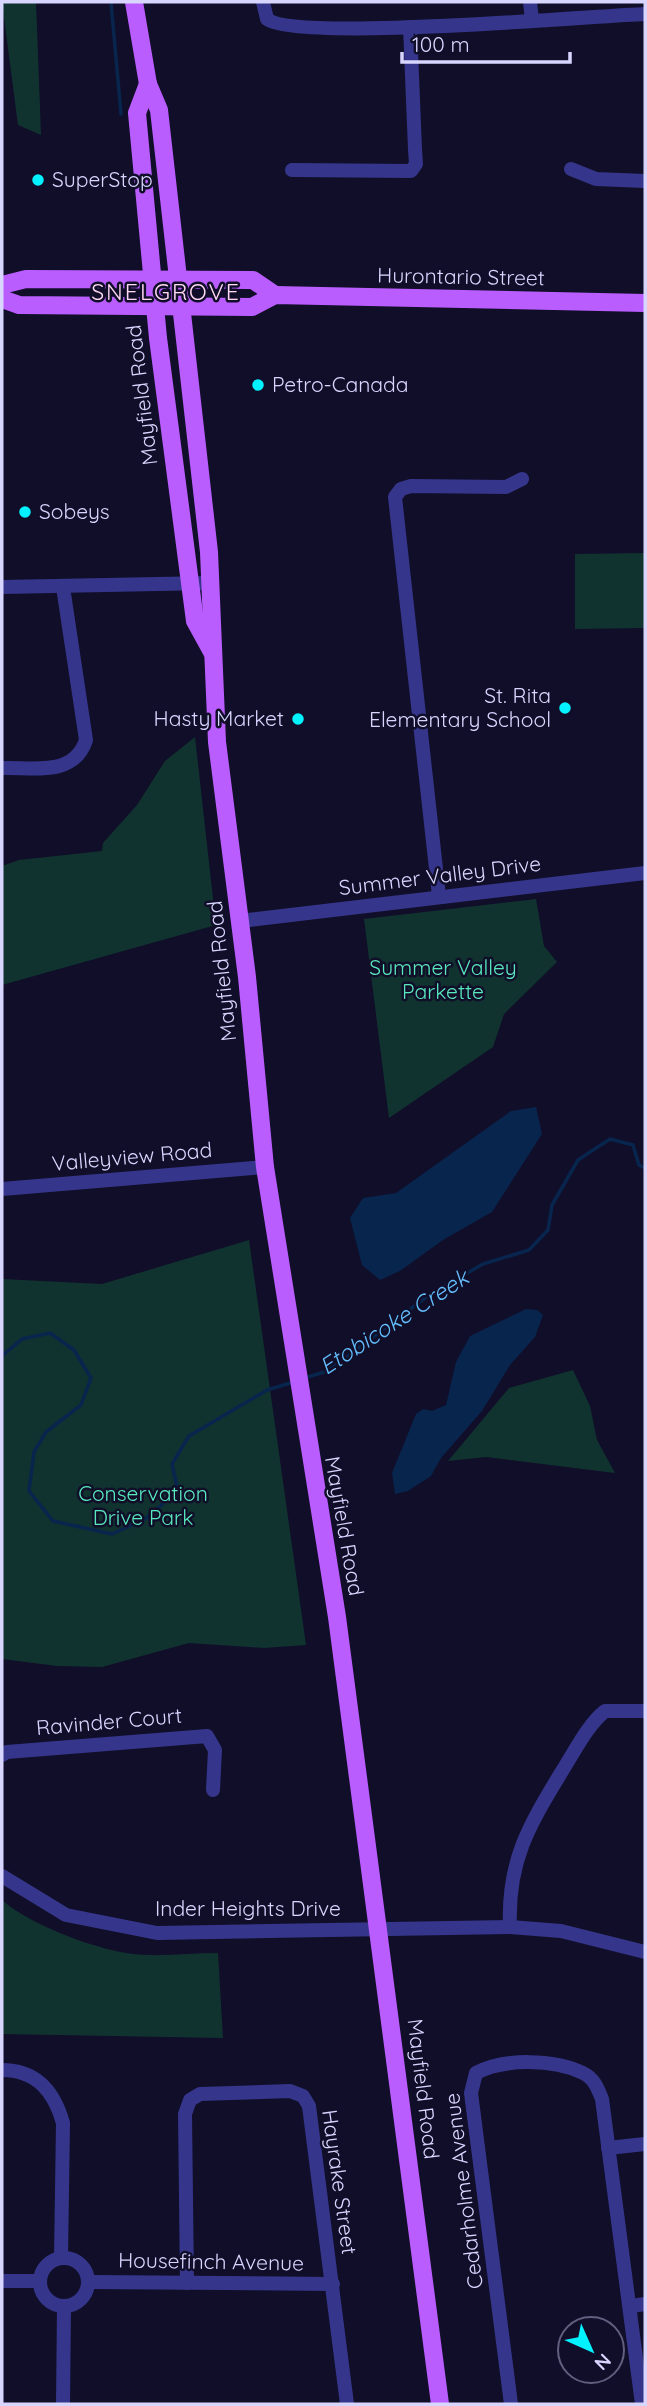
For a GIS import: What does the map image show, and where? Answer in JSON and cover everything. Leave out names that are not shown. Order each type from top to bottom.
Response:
[{"type":"main road","name":"Mayfield Road","points":[[134,2],[148,84],[159,110],[209,552],[219,754],[240,920],[265,1167],[337,1617],[380,1929],[440,2404]]},
{"type":"main road","name":"Mayfield Road","points":[[148,84],[137,113],[155,306],[195,621],[213,655]]},
{"type":"main road","name":"Hurontario Street","points":[[2,285],[26,279],[253,280],[275,295]]},
{"type":"main road","name":"Hurontario Street","points":[[2,299],[19,305],[252,307],[275,295],[645,303]]},
{"type":"street","points":[[263,2],[267,19],[281,26],[410,27],[645,14]]},
{"type":"street","points":[[530,2],[532,20]]},
{"type":"street","points":[[292,170],[411,171],[415,164],[415,149],[410,27]]},
{"type":"street","points":[[571,169],[596,179],[645,181]]},
{"type":"street","points":[[439,897],[395,496],[401,489],[411,486],[506,487],[522,479]]},
{"type":"street","points":[[2,587],[210,583]]},
{"type":"street","points":[[2,768],[66,766],[81,755],[86,740],[63,587]]},
{"type":"street","name":"Summer Valley Drive","points":[[240,920],[645,873]]},
{"type":"street","name":"Valleyview Road","points":[[2,1189],[265,1167]]},
{"type":"street","points":[[510,1927],[512,1873],[526,1830],[587,1731],[605,1711],[645,1711]]},
{"type":"street","name":"Ravinder Court","points":[[2,1755],[7,1752],[207,1736],[215,1750],[213,1790]]},
{"type":"street","name":"Inder Heights Drive","points":[[2,1876],[66,1915],[156,1933],[510,1927],[561,1931],[644,1948]]},
{"type":"street","name":"Cedarholme Avenue","points":[[510,2404],[471,2093],[476,2073],[491,2066],[529,2063],[584,2073],[596,2084],[602,2099],[608,2148],[638,2305],[642,2404]]},
{"type":"street","points":[[2,2070],[21,2070],[39,2080],[57,2102],[63,2123],[61,2258]]},
{"type":"street","name":"Hayrake Street","points":[[187,2283],[185,2114],[190,2100],[200,2094],[290,2091],[303,2096],[309,2106],[347,2404]]},
{"type":"street","points":[[608,2148],[645,2144]]},
{"type":"street","points":[[61,2258],[77,2261],[83,2266],[89,2282],[84,2297],[64,2307],[49,2302],[40,2289],[40,2281],[46,2266],[61,2258]]},
{"type":"street","points":[[2,2281],[40,2281]]},
{"type":"street","name":"Housefinch Avenue","points":[[89,2282],[333,2284]]},
{"type":"street","points":[[63,2404],[64,2307]]},
{"type":"green space","points":[[2,2],[36,2],[41,135],[18,125]]},
{"type":"green space","points":[[645,553],[645,628],[575,629],[575,554]]},
{"type":"green space","points":[[195,737],[216,925],[2,985],[2,866],[19,860],[102,851],[103,843],[137,805],[165,761]]},
{"type":"green space","name":"Summer Valley Parkette","points":[[536,899],[544,946],[557,962],[504,1014],[493,1047],[389,1118],[364,919]]},
{"type":"green space","name":"Conservation Drive Park","points":[[249,1240],[306,1645],[264,1648],[189,1643],[102,1667],[57,1666],[2,1659],[2,1279],[102,1284]]},
{"type":"green space","points":[[573,1370],[590,1406],[597,1440],[615,1473],[486,1457],[448,1461],[509,1388]]},
{"type":"green space","points":[[2,1900],[44,1926],[111,1950],[148,1955],[218,1953],[223,2038],[2,2034]]},
{"type":"water","points":[[536,1107],[542,1134],[492,1212],[443,1240],[400,1271],[380,1280],[362,1265],[350,1218],[363,1198],[396,1193],[511,1111]]},
{"type":"water","points":[[526,1309],[537,1310],[543,1315],[535,1337],[510,1365],[482,1411],[441,1458],[431,1476],[408,1491],[395,1494],[392,1473],[416,1414],[423,1409],[432,1411],[446,1405],[456,1362],[470,1336]]},
{"type":"waterway","points":[[111,2],[121,114]]},
{"type":"waterway","name":"Etobicoke Creek","points":[[304,1378],[328,1371],[429,1295],[483,1264],[529,1250],[548,1230],[552,1205],[578,1160],[610,1139],[633,1145],[639,1165],[645,1168]]},
{"type":"waterway","name":"Etobicoke Creek","points":[[2,1356],[22,1339],[50,1333],[74,1350],[91,1378],[81,1405],[46,1432],[34,1452],[29,1491],[53,1521],[112,1534],[145,1519],[178,1491],[172,1464],[189,1436],[267,1390],[294,1382]]},
{"type":"place","name":"SuperStop","points":[[38,180]]},
{"type":"place","name":"Petro-Canada","points":[[258,385]]},
{"type":"place","name":"Sobeys","points":[[25,512]]},
{"type":"place","name":"St. Rita Elementary School","points":[[565,708]]},
{"type":"place","name":"Hasty Market","points":[[298,719]]},
{"type":"district","name":"SNELGROVE","points":[[166,292]]}]
